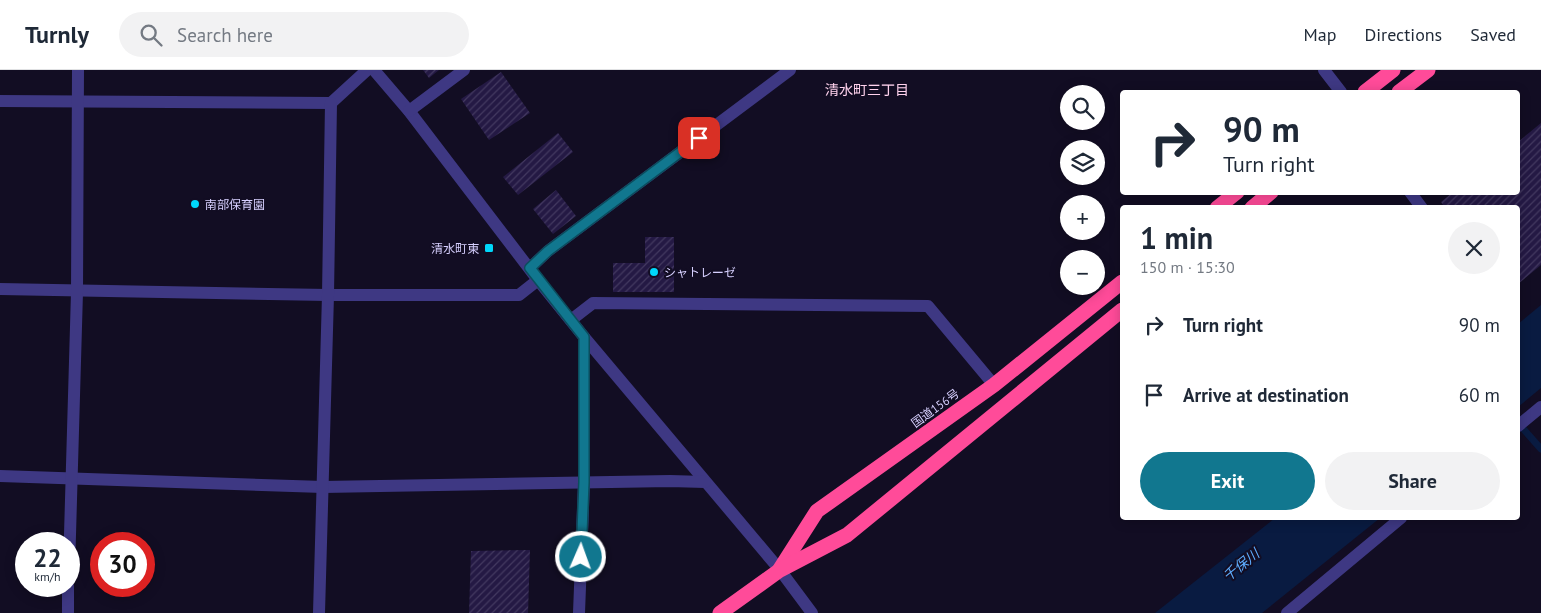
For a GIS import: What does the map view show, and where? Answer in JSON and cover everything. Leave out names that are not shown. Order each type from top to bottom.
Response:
[{"type":"highway","points":[[1368,90],[1393,70]]},
{"type":"highway","points":[[1402,90],[1428,70]]},
{"type":"highway","points":[[1222,205],[1233,195]]},
{"type":"highway","points":[[1256,205],[1267,195]]},
{"type":"highway","name":"国道156号","points":[[780,570],[817,511],[994,385],[1120,284]]},
{"type":"highway","name":"国道156号","points":[[720,613],[780,570],[847,535],[1120,312]]},
{"type":"street","points":[[70,532],[77,292],[78,70]]},
{"type":"street","points":[[0,102],[331,103],[367,70]]},
{"type":"street","points":[[374,70],[409,110],[538,280],[780,570],[812,613]]},
{"type":"street","points":[[409,110],[464,70]]},
{"type":"street","points":[[530,268],[548,251],[790,70]]},
{"type":"street","points":[[1324,70],[1339,90]]},
{"type":"street","points":[[319,613],[328,295],[331,103]]},
{"type":"street","points":[[0,289],[77,292],[328,295],[519,295],[538,280]]},
{"type":"street","points":[[571,320],[593,303],[928,306],[994,385]]},
{"type":"street","points":[[579,613],[584,482],[584,337]]},
{"type":"street","points":[[1520,424],[1541,407]]},
{"type":"street","points":[[0,476],[323,487],[584,482],[705,482]]},
{"type":"street","points":[[1287,613],[1399,520]]},
{"type":"street","points":[[68,597],[68,613]]},
{"type":"water","points":[[1541,305],[1541,388],[1520,405],[1520,322]]},
{"type":"water","name":"千保川","points":[[1272,520],[1378,520],[1262,613],[1155,613]]},
{"type":"building","points":[[423,70],[439,70],[429,78]]},
{"type":"building","points":[[501,72],[530,113],[489,140],[461,99]]},
{"type":"building","points":[[1541,123],[1541,265],[1520,282],[1520,205],[1443,205],[1441,202],[1449,195],[1520,195],[1520,140]]},
{"type":"building","points":[[558,133],[573,152],[518,195],[503,177]]},
{"type":"building","points":[[556,190],[576,216],[553,234],[533,209]]},
{"type":"building","points":[[645,237],[674,237],[674,292],[613,292],[613,263],[645,263]]},
{"type":"building","points":[[530,550],[528,613],[469,613],[471,551]]},
{"type":"waterway","points":[[1520,425],[1541,449]]},
{"type":"place","name":"南部保育園","points":[[195,204]]},
{"type":"place","name":"清水町東","points":[[489,248]]},
{"type":"place","name":"シャトレーゼ","points":[[654,272]]},
{"type":"district","name":"清水町三丁目","points":[[867,90]]},
{"type":"route","points":[[581,557],[584,482],[584,337],[530,268],[548,251],[699,138]]}]
